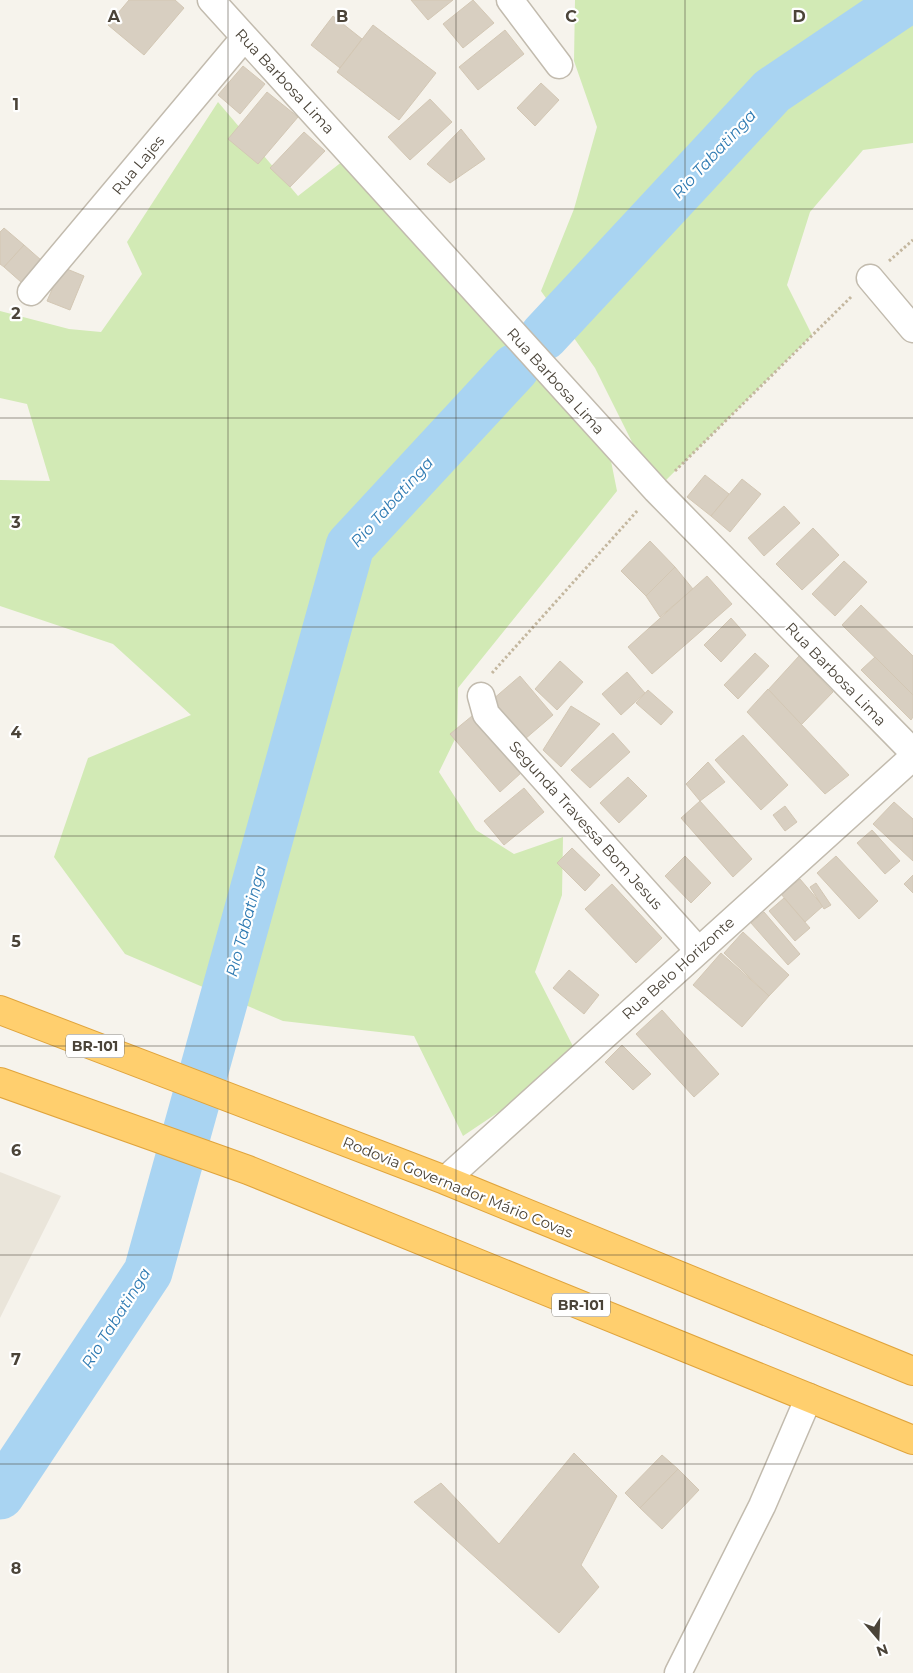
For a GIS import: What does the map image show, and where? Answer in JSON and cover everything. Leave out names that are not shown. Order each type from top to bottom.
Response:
[{"type":"highway","name":"Rodovia Governador Mário Covas","points":[[0,1010],[445,1180],[913,1371]]},
{"type":"highway","name":"BR-101","points":[[0,1082],[248,1170],[913,1440]]},
{"type":"street","name":"Rua Barbosa Lima","points":[[211,0],[352,154],[562,389],[656,490],[913,752]]},
{"type":"street","points":[[510,0],[559,64]]},
{"type":"street","name":"Rua Lajes","points":[[32,292],[244,38]]},
{"type":"street","points":[[870,278],[913,329]]},
{"type":"street","name":"Segunda Travessa Bom Jesus","points":[[481,696],[486,714],[698,950]]},
{"type":"street","name":"Rua Belo Horizonte","points":[[445,1180],[913,757]]},
{"type":"street","points":[[678,1673],[762,1506],[808,1397]]},
{"type":"path","points":[[481,696],[484,682],[656,490],[870,278],[913,240]]},
{"type":"shaded area","points":[[0,1172],[61,1196],[0,1318]]},
{"type":"green space","points":[[575,0],[913,0],[913,143],[863,150],[810,212],[787,285],[812,335],[656,490],[595,368],[541,291],[574,209],[597,127],[574,61]]},
{"type":"green space","points":[[218,102],[298,196],[352,154],[606,436],[617,491],[458,688],[457,735],[439,772],[476,830],[514,854],[563,837],[562,895],[535,972],[579,1058],[463,1136],[414,1036],[283,1021],[125,954],[54,857],[88,758],[191,715],[113,644],[0,606],[0,480],[50,481],[27,404],[0,398],[0,311],[69,329],[101,332],[142,274],[127,242]]},
{"type":"building","points":[[129,0],[175,0],[184,8],[144,55],[108,25]]},
{"type":"building","points":[[411,0],[453,0],[428,20]]},
{"type":"building","points":[[473,0],[494,23],[463,48],[443,24]]},
{"type":"building","points":[[333,16],[362,39],[340,68],[311,45]]},
{"type":"building","points":[[373,25],[436,73],[399,120],[337,72]]},
{"type":"building","points":[[505,30],[524,54],[478,90],[459,67]]},
{"type":"building","points":[[243,66],[265,84],[240,114],[218,95]]},
{"type":"building","points":[[541,83],[559,100],[535,126],[517,108]]},
{"type":"building","points":[[267,92],[298,117],[258,164],[228,139]]},
{"type":"building","points":[[430,99],[452,122],[410,160],[388,137]]},
{"type":"building","points":[[461,129],[485,159],[450,183],[427,164]]},
{"type":"building","points":[[304,132],[325,151],[290,187],[270,168]]},
{"type":"building","points":[[4,228],[24,245],[4,267],[0,264],[0,232]]},
{"type":"building","points":[[24,245],[41,260],[21,282],[4,267]]},
{"type":"building","points":[[62,267],[84,276],[70,310],[47,301]]},
{"type":"building","points":[[705,475],[729,494],[711,516],[687,497]]},
{"type":"building","points":[[742,479],[761,494],[730,532],[711,516]]},
{"type":"building","points":[[784,506],[800,523],[764,556],[748,538]]},
{"type":"building","points":[[813,528],[839,555],[802,590],[776,564]]},
{"type":"building","points":[[650,541],[675,567],[646,596],[621,571]]},
{"type":"building","points":[[844,561],[867,582],[835,616],[812,594]]},
{"type":"building","points":[[675,567],[693,589],[660,617],[646,596]]},
{"type":"building","points":[[707,576],[732,604],[652,674],[628,647]]},
{"type":"building","points":[[861,605],[913,656],[913,695],[842,625]]},
{"type":"building","points":[[731,618],[746,635],[721,662],[704,645]]},
{"type":"building","points":[[755,653],[769,666],[738,699],[724,685]]},
{"type":"building","points":[[799,656],[833,692],[801,725],[768,690]]},
{"type":"building","points":[[875,657],[913,695],[913,717],[911,720],[861,670]]},
{"type":"building","points":[[560,661],[583,682],[557,710],[535,689]]},
{"type":"building","points":[[627,672],[645,693],[621,715],[602,694]]},
{"type":"building","points":[[520,676],[553,715],[525,739],[492,700]]},
{"type":"building","points":[[768,689],[849,775],[825,794],[747,712]]},
{"type":"building","points":[[648,690],[673,712],[661,725],[636,703]]},
{"type":"building","points":[[571,706],[600,724],[561,767],[543,750]]},
{"type":"building","points":[[472,716],[521,773],[500,792],[450,734]]},
{"type":"building","points":[[613,733],[630,752],[590,788],[571,770]]},
{"type":"building","points":[[743,735],[788,785],[761,810],[715,760]]},
{"type":"building","points":[[708,762],[725,782],[700,801],[686,784]]},
{"type":"building","points":[[628,777],[647,796],[619,823],[600,803]]},
{"type":"building","points":[[524,788],[544,812],[504,845],[484,821]]},
{"type":"building","points":[[700,801],[752,859],[733,877],[681,818]]},
{"type":"building","points":[[894,802],[913,819],[913,861],[873,824]]},
{"type":"building","points":[[785,806],[797,822],[785,831],[773,815]]},
{"type":"building","points":[[872,830],[900,861],[885,874],[857,843]]},
{"type":"building","points":[[572,848],[600,875],[585,891],[557,863]]},
{"type":"building","points":[[685,856],[711,883],[691,903],[665,876]]},
{"type":"building","points":[[836,856],[878,901],[859,919],[817,873]]},
{"type":"building","points":[[913,875],[913,893],[904,884]]},
{"type":"building","points":[[800,879],[823,906],[805,922],[781,894]]},
{"type":"building","points":[[816,883],[831,905],[824,909],[810,887]]},
{"type":"building","points":[[612,884],[662,938],[636,963],[585,909]]},
{"type":"building","points":[[784,898],[810,928],[795,941],[769,911]]},
{"type":"building","points":[[764,912],[800,954],[788,965],[751,923]]},
{"type":"building","points":[[743,932],[789,975],[769,996],[724,953]]},
{"type":"building","points":[[721,953],[769,996],[742,1027],[693,985]]},
{"type":"building","points":[[569,970],[599,995],[584,1014],[553,988]]},
{"type":"building","points":[[662,1010],[719,1074],[694,1097],[636,1034]]},
{"type":"building","points":[[622,1045],[651,1074],[633,1090],[605,1062]]},
{"type":"building","points":[[574,1453],[617,1496],[581,1565],[599,1587],[559,1633],[414,1502],[441,1483],[499,1544]]},
{"type":"building","points":[[662,1455],[678,1469],[640,1508],[625,1493]]},
{"type":"building","points":[[678,1469],[699,1490],[662,1529],[640,1508]]},
{"type":"waterway","name":"Rio Tabatinga","points":[[544,336],[772,91],[907,0]]},
{"type":"waterway","name":"Rio Tabatinga","points":[[0,1495],[148,1272],[350,546],[515,368]]}]
